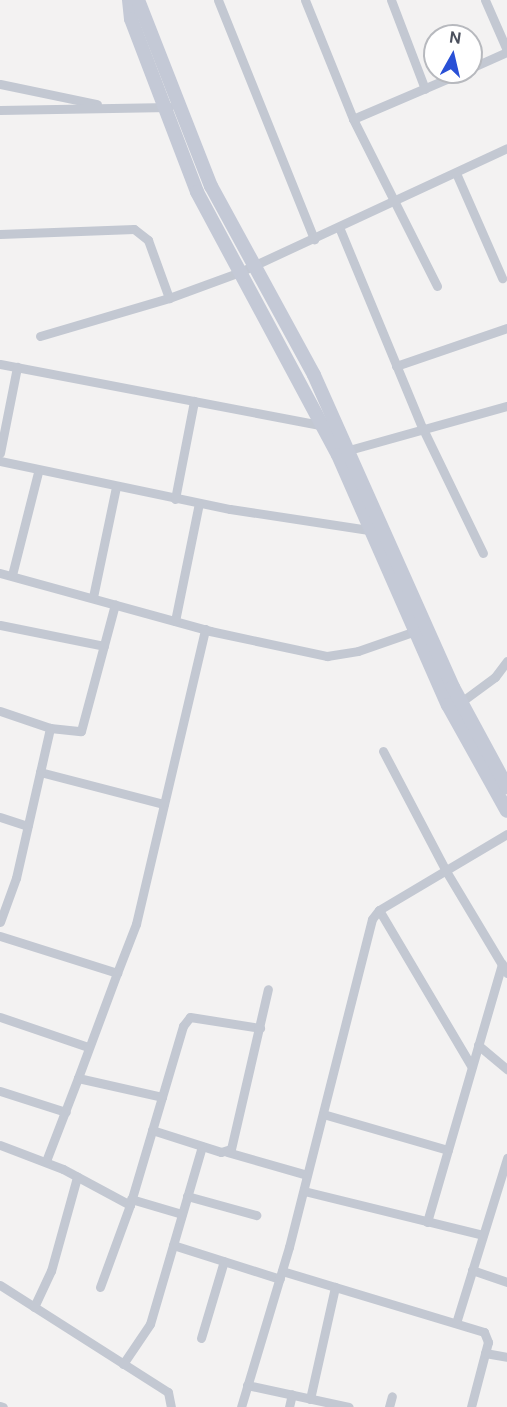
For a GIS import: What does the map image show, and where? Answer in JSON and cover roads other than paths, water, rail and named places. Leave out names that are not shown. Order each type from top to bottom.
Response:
[{"type":"street","points":[[129,0],[131,19],[197,192],[314,375],[349,450],[378,530],[452,699],[507,811]]},
{"type":"street","points":[[138,0],[208,181],[246,269],[322,426],[378,530]]},
{"type":"street","points":[[218,0],[314,239]]},
{"type":"street","points":[[305,0],[353,119],[436,286]]},
{"type":"street","points":[[391,0],[425,89]]},
{"type":"street","points":[[483,63],[507,51],[486,0]]},
{"type":"street","points":[[0,84],[114,108]]},
{"type":"street","points":[[353,119],[436,84]]},
{"type":"street","points":[[0,110],[180,106]]},
{"type":"street","points":[[40,336],[169,298],[246,269],[395,203],[507,148]]},
{"type":"street","points":[[456,173],[502,278]]},
{"type":"street","points":[[339,227],[422,427],[483,553]]},
{"type":"street","points":[[0,234],[134,229],[148,240],[169,298]]},
{"type":"street","points":[[396,366],[507,328]]},
{"type":"street","points":[[0,364],[338,429]]},
{"type":"street","points":[[0,453],[16,367]]},
{"type":"street","points":[[175,499],[194,401]]},
{"type":"street","points":[[349,450],[422,427],[507,406]]},
{"type":"street","points":[[0,461],[38,472],[175,499],[378,530]]},
{"type":"street","points":[[12,575],[38,472]]},
{"type":"street","points":[[93,597],[116,487]]},
{"type":"street","points":[[175,621],[199,503]]},
{"type":"street","points":[[0,573],[204,629],[327,656],[358,651],[422,629]]},
{"type":"street","points":[[0,711],[50,728],[77,732],[84,727],[115,604]]},
{"type":"street","points":[[0,624],[104,646]]},
{"type":"street","points":[[46,1161],[136,924],[204,629]]},
{"type":"street","points":[[452,699],[495,677],[507,661]]},
{"type":"street","points":[[452,699],[507,787]]},
{"type":"street","points":[[0,922],[15,884],[50,728]]},
{"type":"street","points":[[383,751],[446,871],[507,973]]},
{"type":"street","points":[[40,772],[164,804]]},
{"type":"street","points":[[0,817],[28,826]]},
{"type":"street","points":[[241,1407],[304,1191],[370,926],[379,910],[507,834]]},
{"type":"street","points":[[379,910],[472,1067]]},
{"type":"street","points":[[0,936],[117,974]]},
{"type":"street","points":[[427,1222],[501,964]]},
{"type":"street","points":[[227,1152],[233,1144],[268,989]]},
{"type":"street","points":[[0,1017],[88,1047]]},
{"type":"street","points":[[100,1287],[130,1202],[183,1026],[190,1017],[260,1028]]},
{"type":"street","points":[[478,1045],[507,1068]]},
{"type":"street","points":[[78,1078],[162,1097]]},
{"type":"street","points":[[0,1091],[66,1112]]},
{"type":"street","points":[[323,1114],[448,1150]]},
{"type":"street","points":[[152,1130],[307,1176]]},
{"type":"street","points":[[0,1145],[46,1161],[130,1202],[182,1214]]},
{"type":"street","points":[[123,1364],[150,1324],[202,1146]]},
{"type":"street","points":[[456,1323],[507,1158]]},
{"type":"street","points":[[34,1307],[51,1271],[76,1177]]},
{"type":"street","points":[[304,1191],[483,1235]]},
{"type":"street","points":[[187,1196],[256,1215]]},
{"type":"street","points":[[173,1245],[224,1261],[335,1287],[484,1332],[488,1342],[471,1407]]},
{"type":"street","points":[[201,1338],[224,1261]]},
{"type":"street","points":[[472,1270],[507,1282]]},
{"type":"street","points":[[0,1285],[168,1392],[171,1407]]},
{"type":"street","points":[[310,1399],[335,1287]]},
{"type":"street","points":[[485,1353],[507,1357]]},
{"type":"street","points":[[247,1384],[343,1406]]},
{"type":"street","points":[[289,1407],[292,1394]]},
{"type":"street","points":[[389,1407],[392,1396]]}]
